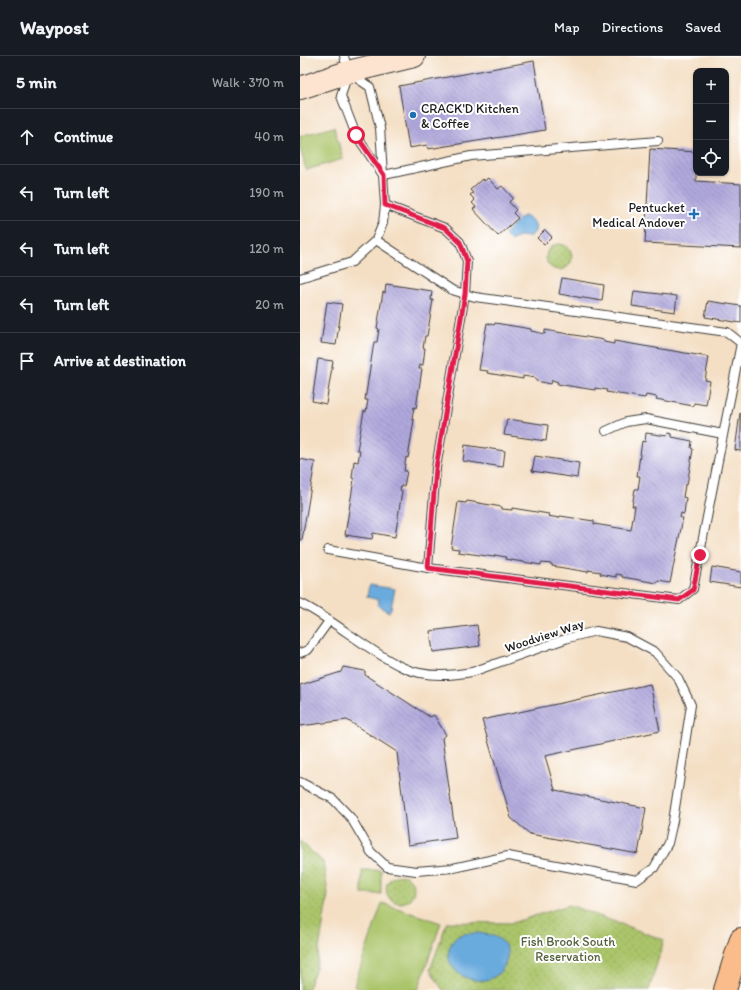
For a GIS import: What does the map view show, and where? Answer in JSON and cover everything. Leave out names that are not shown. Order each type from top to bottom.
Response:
[{"type":"highway","points":[[726,990],[741,939]]},
{"type":"main road","points":[[300,88],[346,64],[414,56]]},
{"type":"lane","points":[[346,64],[341,96],[356,135],[384,175]]},
{"type":"lane","points":[[300,278],[352,262],[376,240],[383,223],[385,205],[380,128],[370,87],[346,64]]},
{"type":"lane","points":[[384,175],[471,156],[658,141]]},
{"type":"lane","points":[[385,205],[445,228],[460,242],[467,261],[465,294],[436,468],[428,568]]},
{"type":"lane","points":[[328,550],[428,568],[679,600],[693,590],[741,342],[726,332],[475,297],[452,290],[376,240]]},
{"type":"lane","points":[[606,431],[626,422],[646,419],[723,434]]},
{"type":"lane","name":"Woodview Way","points":[[300,603],[403,668],[430,674],[457,675],[472,672],[568,638],[596,632],[627,637],[655,652],[678,678],[691,705],[673,821],[668,843],[654,868],[637,880],[508,856],[453,868],[416,871],[387,867],[371,852],[351,818],[333,799],[300,782]]},
{"type":"lane","points":[[300,653],[308,650],[329,621]]},
{"type":"green space","points":[[334,127],[343,159],[306,170],[300,147],[300,136]]},
{"type":"green space","points":[[559,244],[568,248],[572,257],[568,266],[559,270],[550,266],[546,257],[550,248]]},
{"type":"green space","points":[[300,841],[323,862],[328,894],[316,968],[307,990],[300,990]]},
{"type":"green space","points":[[362,870],[381,870],[381,894],[362,894]]},
{"type":"green space","points":[[400,875],[410,879],[414,889],[410,899],[400,903],[390,899],[386,889],[390,879]]},
{"type":"green space","points":[[382,903],[441,923],[418,990],[364,990],[354,986]]},
{"type":"green space","name":"Fish Brook South Reservation","points":[[569,905],[664,940],[649,990],[443,990],[430,970],[447,922],[512,923]]},
{"type":"water","points":[[526,216],[534,222],[536,229],[534,233],[531,236],[520,236],[511,241],[504,234],[521,217]]},
{"type":"water","points":[[369,585],[395,589],[389,612],[378,606],[379,600],[367,597]]},
{"type":"water","points":[[478,933],[499,939],[507,950],[506,963],[502,969],[492,978],[485,980],[469,979],[461,975],[451,964],[449,957],[449,949],[457,937],[463,934]]},
{"type":"building","points":[[534,61],[545,130],[428,149],[427,145],[409,148],[399,86]]},
{"type":"building","name":"Pentucket Medical Andover","points":[[650,149],[693,152],[693,176],[696,176],[696,181],[741,184],[741,248],[645,243]]},
{"type":"building","points":[[488,178],[498,189],[502,186],[513,198],[509,202],[516,210],[513,213],[518,218],[498,236],[473,209],[476,207],[472,203],[475,200],[470,195],[473,193],[470,190],[482,179],[484,181]]},
{"type":"building","points":[[545,230],[552,237],[544,245],[537,238]]},
{"type":"building","points":[[562,278],[604,285],[602,301],[559,294]]},
{"type":"building","points":[[386,284],[432,291],[431,300],[433,300],[427,336],[425,336],[423,348],[425,348],[423,365],[420,365],[419,369],[422,369],[416,408],[414,407],[412,419],[414,420],[408,458],[406,457],[404,471],[407,471],[404,486],[401,486],[400,490],[402,491],[395,537],[373,533],[372,539],[345,535],[354,479],[352,478],[354,461],[358,462],[360,450],[357,450],[364,411],[366,412],[368,400],[365,400],[374,342],[377,342],[379,329],[377,328],[383,292],[385,293]]},
{"type":"building","points":[[634,291],[677,296],[675,312],[632,306]]},
{"type":"building","points":[[708,301],[741,306],[741,323],[705,317]]},
{"type":"building","points":[[327,302],[342,304],[336,345],[321,343]]},
{"type":"building","points":[[487,323],[531,329],[531,331],[545,334],[545,330],[604,340],[604,342],[614,344],[614,341],[709,357],[705,380],[710,381],[706,405],[694,403],[693,406],[656,399],[657,397],[646,395],[645,398],[606,392],[607,390],[595,388],[595,390],[557,384],[558,382],[552,380],[551,384],[536,381],[536,378],[523,376],[523,379],[487,373],[488,371],[479,370]]},
{"type":"building","points":[[318,359],[333,361],[326,404],[312,401]]},
{"type":"building","points":[[741,413],[741,451],[735,450]]},
{"type":"building","points":[[507,419],[548,425],[546,441],[504,435]]},
{"type":"building","points":[[646,433],[667,436],[668,433],[672,434],[672,437],[692,441],[691,448],[693,449],[687,485],[685,485],[683,497],[686,498],[684,514],[681,513],[680,518],[683,518],[670,583],[658,581],[657,583],[622,577],[622,575],[616,574],[616,577],[600,574],[601,572],[588,570],[588,572],[552,566],[552,564],[541,563],[541,565],[505,559],[506,557],[495,555],[494,557],[458,552],[459,549],[451,548],[458,502],[466,503],[467,501],[502,507],[502,509],[512,510],[512,508],[549,514],[548,516],[559,518],[560,516],[594,521],[594,524],[631,530],[635,506],[632,506],[635,489],[638,489],[640,476],[637,476],[642,441],[645,442]]},
{"type":"building","points":[[465,445],[505,451],[503,467],[463,461]]},
{"type":"building","points":[[535,456],[579,463],[577,478],[532,471]]},
{"type":"building","points":[[300,459],[315,462],[302,540],[300,540]]},
{"type":"building","points":[[712,567],[741,572],[741,587],[710,582]]},
{"type":"building","points":[[477,625],[480,646],[433,652],[430,631]]},
{"type":"building","points":[[343,667],[365,671],[365,675],[430,717],[434,715],[446,735],[442,738],[456,838],[408,845],[397,752],[347,720],[300,726],[300,685],[341,672]]},
{"type":"building","points":[[650,684],[660,731],[545,756],[555,790],[646,808],[638,854],[530,834],[511,818],[482,720]]},
{"type":"place","name":"CRACK'D Kitchen & Coffee","points":[[413,115]]},
{"type":"place","name":"Pentucket Medical Andover","points":[[694,214]]},
{"type":"route","points":[[356,135],[384,175],[385,205],[445,228],[460,242],[467,261],[465,294],[436,468],[428,568],[679,600],[693,590],[700,555]]}]
